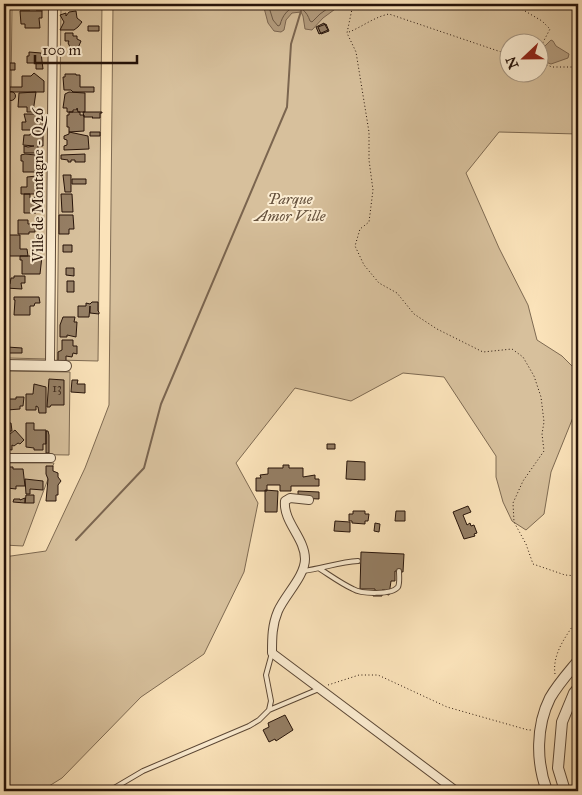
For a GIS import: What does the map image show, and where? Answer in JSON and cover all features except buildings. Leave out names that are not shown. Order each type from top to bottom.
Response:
[{"type":"street","name":"Ville de Montagne - Q 26","points":[[50,366],[53,4]]},
{"type":"street","points":[[4,365],[66,366]]},
{"type":"street","points":[[4,458],[51,458]]},
{"type":"street","points":[[309,500],[290,498],[285,501],[287,516],[304,548],[305,561],[302,571],[278,611],[271,639],[272,653],[456,791]]},
{"type":"street","points":[[547,791],[540,765],[540,730],[548,703],[557,687],[578,660]]},
{"type":"street","points":[[562,791],[558,768],[562,722],[578,688]]},
{"type":"lane","points":[[302,571],[320,569],[342,562],[358,560]]},
{"type":"lane","points":[[320,569],[355,591],[384,593],[396,589],[399,585],[399,572]]},
{"type":"lane","points":[[269,710],[271,701],[266,675],[272,653]]},
{"type":"lane","points":[[109,791],[143,772],[249,726],[259,720],[269,710],[319,688]]},
{"type":"path","points":[[352,4],[347,33],[356,52],[364,94],[373,190],[369,222],[360,229],[355,246],[364,264],[379,283],[397,293],[414,314],[437,329],[483,352],[512,349],[528,363],[541,398],[544,422],[542,434],[544,451],[523,482],[513,503],[514,522],[526,544],[533,564],[565,575],[578,576]]},
{"type":"path","points":[[513,4],[542,21],[550,29],[548,32]]},
{"type":"path","points":[[347,33],[389,14],[500,52]]},
{"type":"path","points":[[550,66],[578,69]]},
{"type":"path","points":[[557,687],[554,664],[562,644],[578,618]]},
{"type":"path","points":[[319,688],[360,675],[378,675],[447,707],[528,730],[540,730]]},
{"type":"green space","points":[[12,4],[52,4],[48,359],[8,358]]},
{"type":"green space","points":[[61,4],[102,4],[98,361],[57,360]]},
{"type":"green space","name":"Parque Amor Ville","points":[[113,4],[578,4],[578,134],[499,132],[466,173],[499,248],[528,305],[537,340],[562,356],[578,372],[578,405],[551,472],[544,514],[526,530],[512,521],[503,502],[496,477],[496,456],[444,377],[403,373],[351,401],[295,388],[236,463],[258,503],[244,572],[204,654],[141,697],[62,778],[41,791],[4,791],[4,557],[46,551],[85,468],[109,405]]},
{"type":"green space","points":[[4,371],[70,372],[69,455],[4,454]]},
{"type":"green space","points":[[4,463],[54,463],[23,546],[4,545]]},
{"type":"water","points":[[263,4],[342,4],[323,18],[312,30],[305,29],[301,12],[292,13],[286,20],[284,30],[281,32],[274,31],[268,23]]},
{"type":"water","points":[[550,41],[553,41],[556,46],[569,54],[568,58],[550,64]]},
{"type":"waterway","points":[[76,540],[144,468],[161,404],[287,107],[291,44],[301,11]]}]
